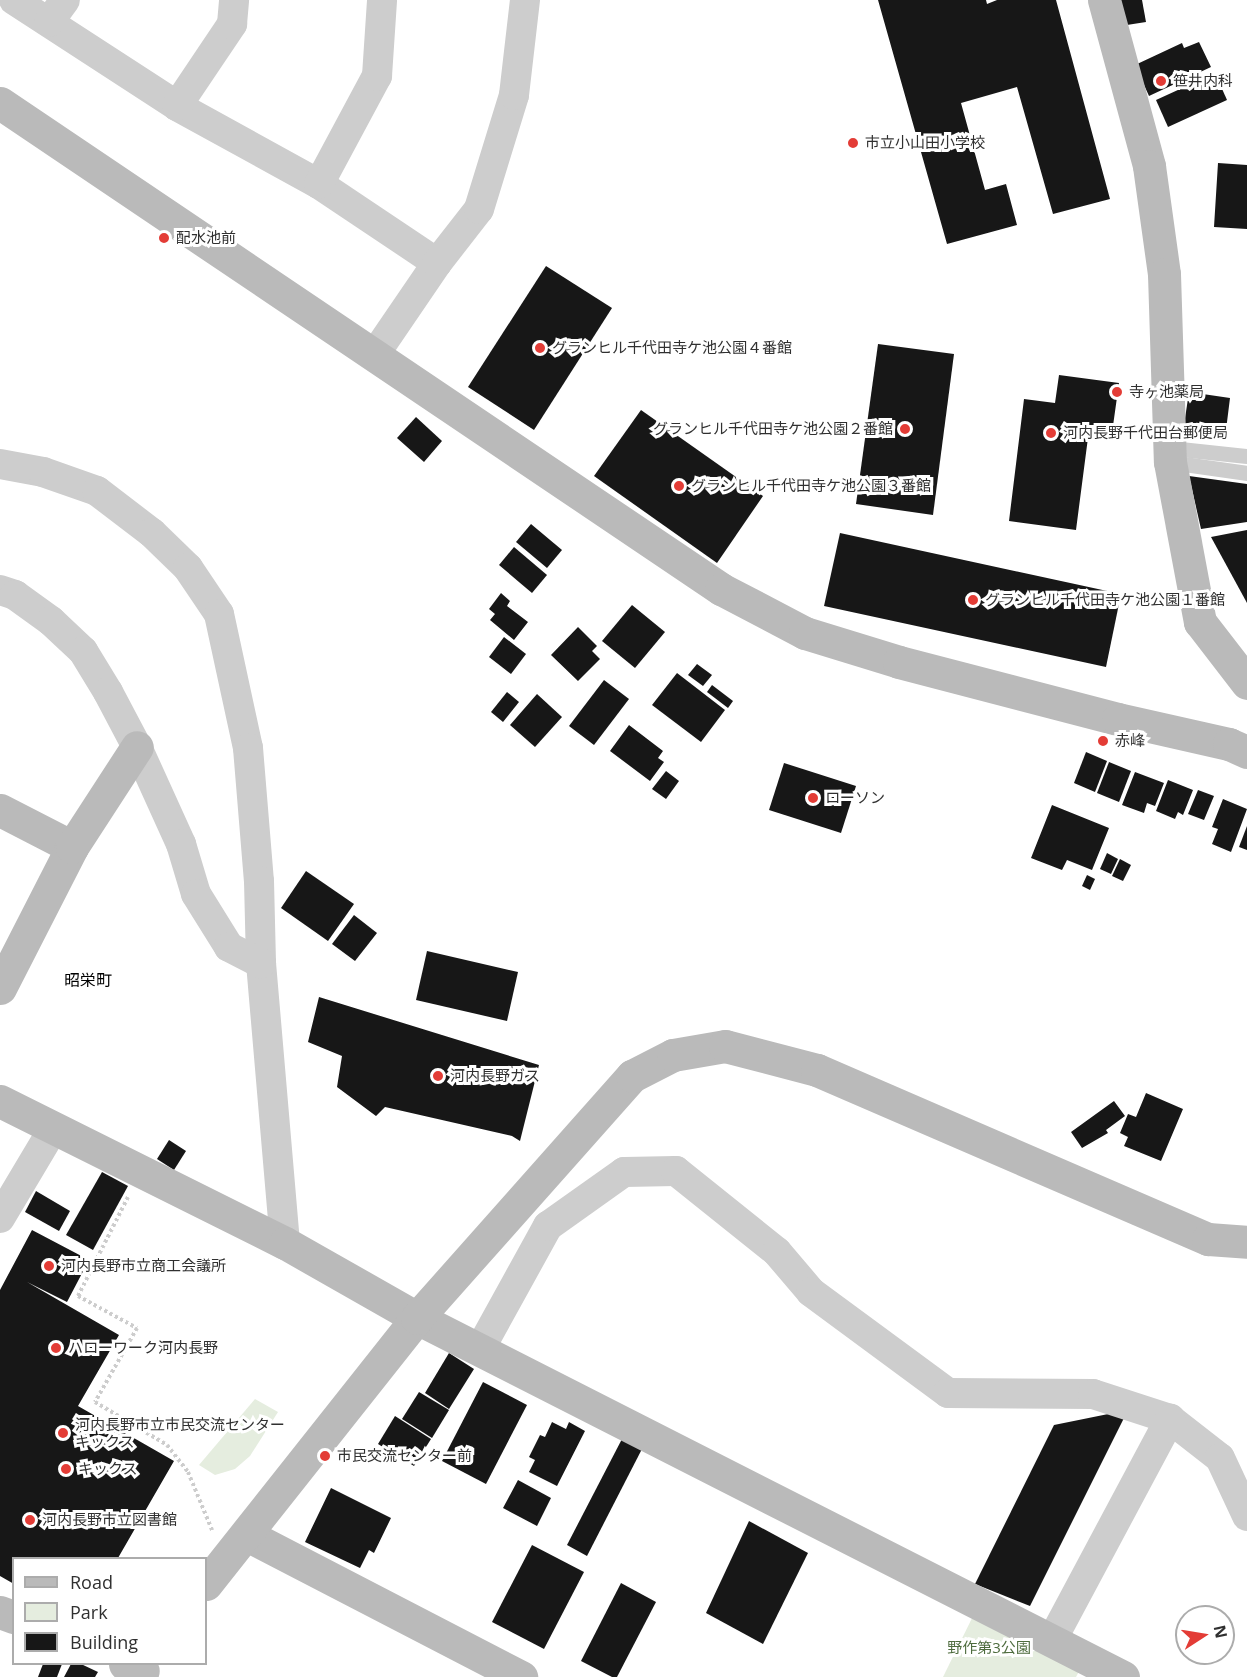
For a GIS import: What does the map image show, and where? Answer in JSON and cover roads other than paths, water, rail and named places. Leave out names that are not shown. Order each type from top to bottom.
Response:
[{"type":"street","points":[[14,0],[57,11],[177,106],[319,184],[437,263]]},
{"type":"street","points":[[177,106],[232,24],[234,0]]},
{"type":"street","points":[[319,184],[377,76],[382,0]]},
{"type":"street","points":[[375,354],[437,263],[479,209],[514,95],[525,0]]},
{"type":"street","points":[[1104,0],[1149,166],[1164,274],[1171,455],[1200,622],[1247,683]]},
{"type":"street","points":[[0,103],[208,246],[375,354],[721,589],[805,633],[899,662],[1118,719],[1229,744],[1247,753]]},
{"type":"street","points":[[0,464],[43,471],[98,491],[152,533],[188,568],[219,614],[248,748],[259,881],[261,963],[285,1243]]},
{"type":"street","points":[[0,590],[15,595],[51,621],[83,651],[137,747],[181,844],[196,894],[229,947],[261,963]]},
{"type":"street","points":[[0,988],[72,848],[137,747]]},
{"type":"street","points":[[0,810],[72,848]]},
{"type":"street","points":[[207,1583],[417,1318],[632,1076],[673,1055],[725,1046],[817,1070],[1208,1239],[1247,1242]]},
{"type":"street","points":[[0,1101],[285,1243],[417,1318],[1123,1677]]},
{"type":"street","points":[[0,1218],[53,1129]]},
{"type":"street","points":[[480,1349],[548,1226],[624,1172],[676,1171],[777,1252],[811,1292],[948,1393],[1093,1394],[1170,1419],[1220,1458],[1247,1516]]},
{"type":"street","points":[[1052,1641],[1170,1419]]},
{"type":"street","points":[[247,1535],[501,1672]]},
{"type":"lane","points":[[1171,455],[1247,456]]},
{"type":"lane","points":[[1171,455],[1247,473]]},
{"type":"place","name":"笹井内科","points":[[1161,81]]},
{"type":"place","name":"市立小山田小学校","points":[[853,143]]},
{"type":"place","name":"配水池前","points":[[164,238]]},
{"type":"place","name":"グランヒル千代田寺ケ池公園４番館","points":[[540,348]]},
{"type":"place","name":"寺ヶ池薬局","points":[[1117,392]]},
{"type":"place","name":"グランヒル千代田寺ケ池公園２番館","points":[[905,429]]},
{"type":"place","name":"河内長野千代田台郵便局","points":[[1051,433]]},
{"type":"place","name":"グランヒル千代田寺ケ池公園３番館","points":[[679,486]]},
{"type":"place","name":"グランヒル千代田寺ケ池公園１番館","points":[[973,600]]},
{"type":"place","name":"赤峰","points":[[1103,741]]},
{"type":"place","name":"ローソン","points":[[813,798]]},
{"type":"place","name":"河内長野ガス","points":[[438,1076]]},
{"type":"place","name":"河内長野市立商工会議所","points":[[49,1266]]},
{"type":"place","name":"ハローワーク河内長野","points":[[56,1348]]},
{"type":"place","name":"河内長野市立市民交流センター キックス","points":[[63,1433]]},
{"type":"place","name":"市民交流センター前","points":[[325,1456]]},
{"type":"place","name":"キックス","points":[[66,1469]]},
{"type":"place","name":"河内長野市立図書館","points":[[30,1520]]},
{"type":"district","name":"昭栄町","points":[[88,980]]},
{"type":"park label","name":"野作第3公園","points":[[989,1648]]}]
